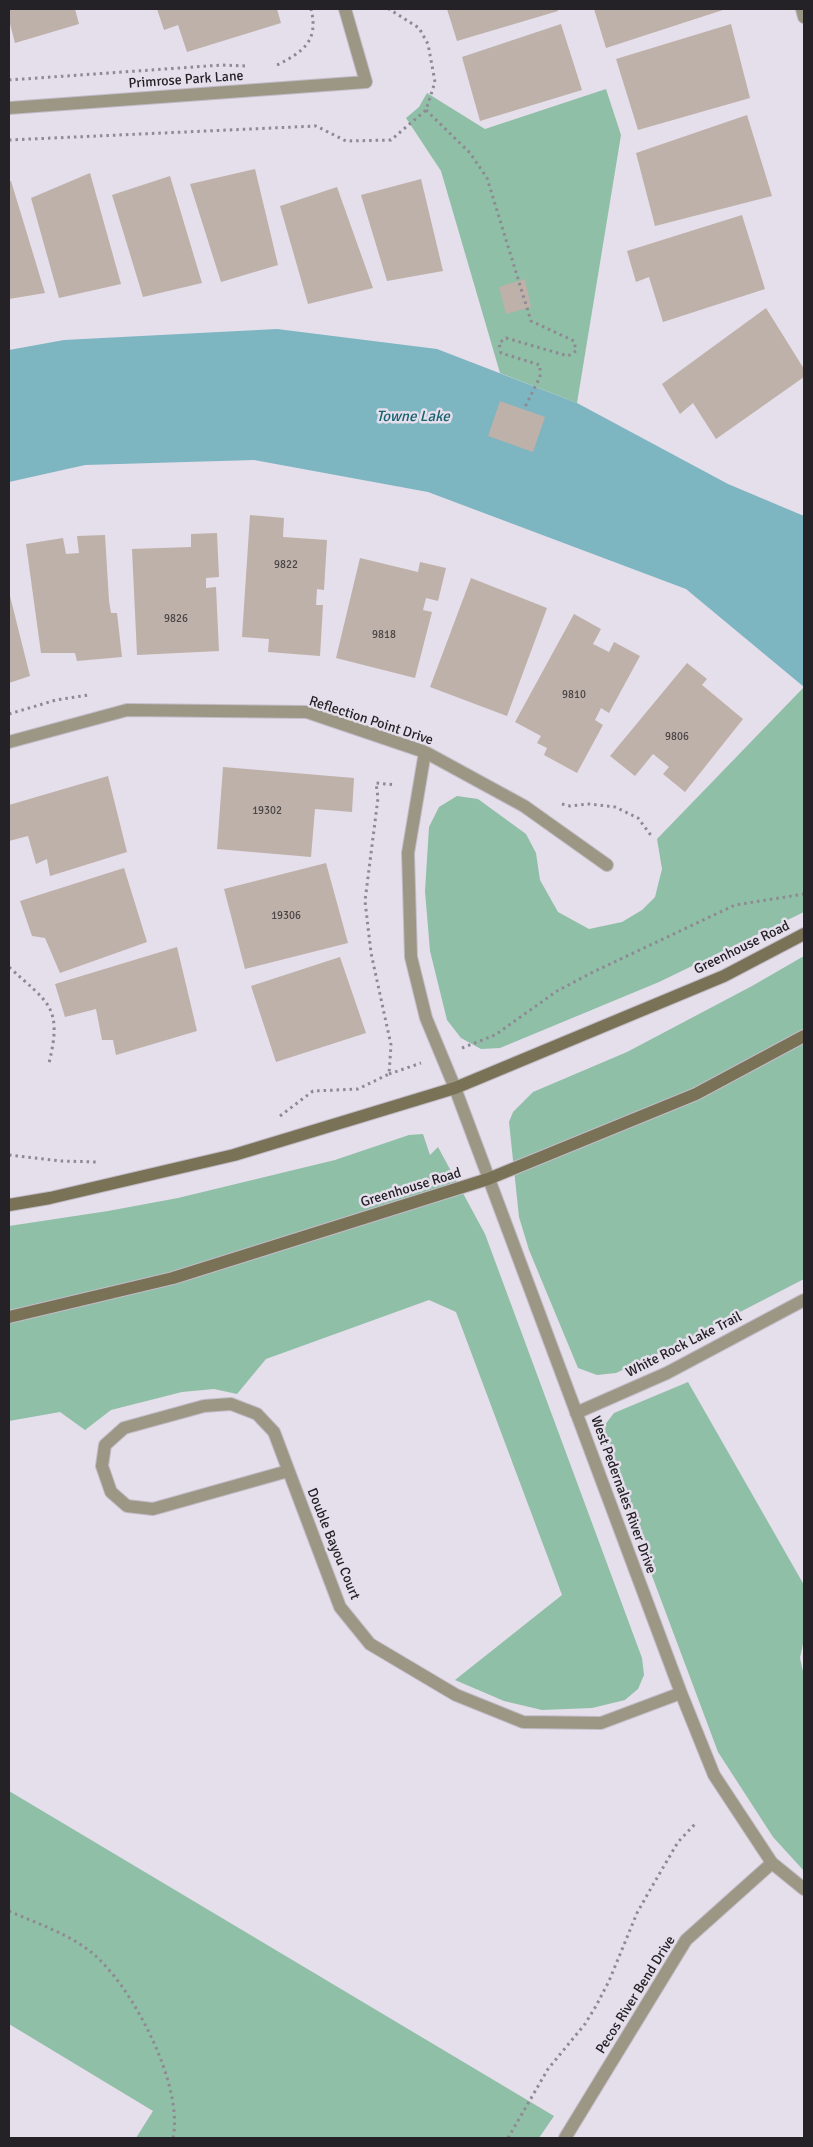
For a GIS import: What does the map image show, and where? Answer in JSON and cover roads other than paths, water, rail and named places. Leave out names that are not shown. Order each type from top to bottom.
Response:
[{"type":"main road","name":"Greenhouse Road","points":[[9,1205],[50,1198],[234,1155],[455,1088],[724,976],[804,934]]},
{"type":"main road","name":"Greenhouse Road","points":[[9,1318],[172,1278],[488,1179],[696,1094],[804,1036]]},
{"type":"street","name":"Primrose Park Lane","points":[[9,108],[366,82],[345,9]]},
{"type":"street","points":[[802,9],[804,17]]},
{"type":"street","name":"Reflection Point Drive","points":[[9,742],[128,710],[307,712],[425,752],[524,806],[607,865]]},
{"type":"street","name":"West Pedernales River Drive","points":[[425,752],[408,853],[412,957],[426,1018],[455,1088],[681,1693],[714,1776],[772,1863],[804,1889]]},
{"type":"street","name":"White Rock Lake Trail","points":[[576,1413],[667,1372],[804,1300]]},
{"type":"street","name":"Double Bayou Court","points":[[288,1471],[152,1509],[127,1506],[111,1492],[102,1466],[105,1445],[124,1428],[204,1406],[231,1404],[257,1414],[274,1432],[340,1606],[370,1644],[456,1695],[523,1722],[601,1723],[681,1693]]},
{"type":"street","name":"Pecos River Bend Drive","points":[[566,2138],[686,1940],[772,1863]]},
{"type":"water","name":"Towne Lake","points":[[277,329],[437,349],[577,403],[728,484],[804,516],[804,687],[686,589],[428,492],[254,460],[85,465],[9,482],[9,350],[64,340]]}]
